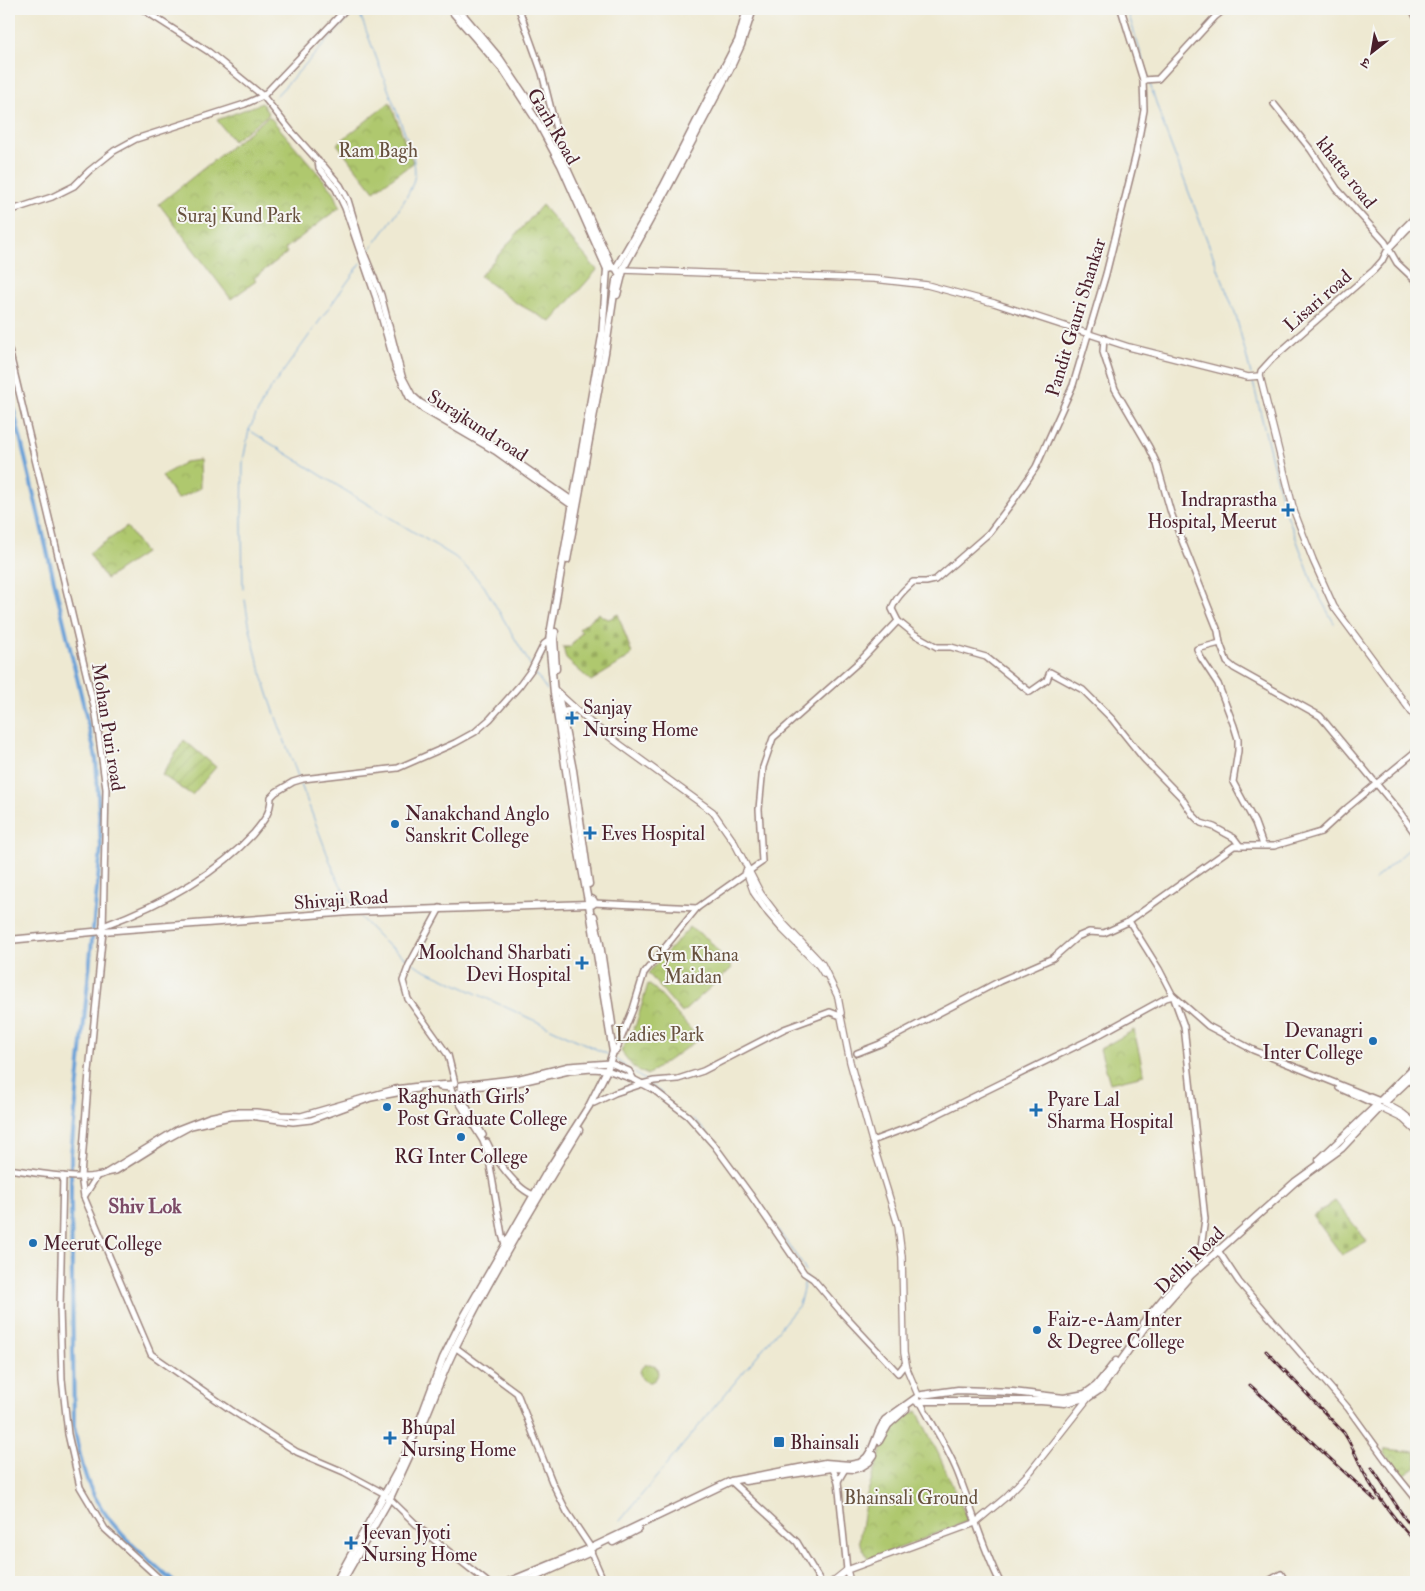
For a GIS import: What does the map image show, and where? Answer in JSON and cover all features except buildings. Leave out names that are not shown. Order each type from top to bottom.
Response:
[{"type":"main road","name":"Garh Road","points":[[450,9],[494,55]]},
{"type":"main road","name":"Garh Road","points":[[458,9],[506,70],[556,148],[613,269]]},
{"type":"main road","points":[[688,145],[738,41],[747,9]]},
{"type":"main road","points":[[592,406],[613,269],[666,186],[736,56],[753,9]]},
{"type":"main road","points":[[613,269],[874,279],[927,284],[1171,358],[1254,376],[1263,383],[1281,464],[1294,511],[1334,607],[1416,718]]},
{"type":"main road","points":[[336,1582],[387,1496],[414,1436],[444,1358],[462,1320],[594,1103],[613,1058],[600,944],[576,837],[551,639],[592,406],[616,281],[620,275],[613,269]]},
{"type":"main road","points":[[557,693],[622,746],[713,812],[734,842],[757,891],[782,929],[818,966],[826,977],[840,1014],[850,1062],[899,1230],[902,1257],[902,1307],[906,1364],[920,1399]]},
{"type":"main road","points":[[557,693],[573,710],[612,742],[665,779],[709,814],[722,828],[748,873]]},
{"type":"main road","points":[[557,693],[573,770],[590,903]]},
{"type":"main road","points":[[562,712],[573,710]]},
{"type":"main road","name":"Shivaji Road","points":[[9,939],[101,929],[354,912],[590,903]]},
{"type":"main road","points":[[1381,1104],[1416,1065]]},
{"type":"main road","points":[[342,1582],[387,1496],[455,1347],[534,1195],[609,1071]]},
{"type":"main road","name":"Delhi Road","points":[[1218,1250],[1249,1222],[1276,1193],[1320,1160],[1361,1119],[1416,1073]]},
{"type":"main road","points":[[1381,1104],[1402,1113],[1416,1124]]},
{"type":"main road","points":[[1381,1104],[1403,1119],[1416,1131]]},
{"type":"main road","name":"Delhi Road","points":[[1087,1395],[1101,1380],[1157,1305],[1295,1182],[1342,1148],[1381,1104]]},
{"type":"main road","name":"Delhi Road","points":[[920,1399],[1064,1403],[1101,1389],[1144,1328],[1177,1287]]},
{"type":"main road","points":[[508,1582],[591,1550],[731,1480],[816,1465],[846,1467],[860,1463],[867,1457],[885,1420],[920,1399],[958,1390],[1013,1392],[1064,1398],[1087,1395]]},
{"type":"main road","points":[[832,1582],[848,1570],[976,1523],[1006,1497],[1030,1472],[1087,1395]]},
{"type":"main road","points":[[524,1582],[733,1483],[832,1466]]},
{"type":"main road","points":[[848,1570],[850,1582]]},
{"type":"street","points":[[142,9],[209,52],[264,96]]},
{"type":"street","points":[[9,211],[52,197],[74,186],[88,171],[114,151],[136,139],[245,104],[264,96],[346,9]]},
{"type":"street","points":[[519,9],[542,73],[557,133],[556,148]]},
{"type":"street","name":"Pandit Gauri Shankar","points":[[898,621],[892,609],[913,582],[935,580],[989,533],[1036,467],[1073,385],[1090,333],[1136,154],[1144,110],[1147,80],[1121,9]]},
{"type":"street","points":[[1147,80],[1158,79],[1215,17],[1225,9]]},
{"type":"street","points":[[1412,9],[1416,17]]},
{"type":"street","name":"Surajkund road","points":[[264,96],[318,161],[320,168],[341,198],[366,263],[400,381],[409,398],[514,462],[574,505]]},
{"type":"street","name":"khatta road","points":[[1274,104],[1311,150],[1337,189],[1390,247],[1398,263],[1416,281]]},
{"type":"street","name":"Lisari road","points":[[1254,376],[1374,270],[1401,231],[1416,216]]},
{"type":"street","name":"Lisari road","points":[[1390,247],[1416,220]]},
{"type":"street","points":[[1104,338],[1103,352],[1115,389],[1157,464],[1171,513],[1218,631],[1227,662],[1234,668],[1320,716],[1416,835]]},
{"type":"street","name":"Mohan Puri road","points":[[9,350],[96,715],[106,789],[101,929],[81,1176],[84,1197],[151,1354],[231,1410],[296,1452],[344,1472],[387,1496],[423,1532],[487,1582]]},
{"type":"street","points":[[613,1058],[633,1009],[644,973],[697,908],[762,862],[759,809],[763,767],[773,738],[860,661],[898,621],[914,634],[937,647],[951,647],[986,657],[1030,692],[1047,680],[1050,672],[1083,690],[1112,719],[1144,759],[1181,798],[1201,823],[1214,827],[1234,838],[1240,846]]},
{"type":"street","points":[[101,929],[156,902],[215,868],[241,846],[265,820],[271,808],[270,797],[276,792],[299,780],[398,768],[475,732],[490,719],[520,685],[531,670],[544,644],[551,639]]},
{"type":"street","points":[[1220,643],[1197,650],[1218,684],[1229,710],[1238,739],[1233,782],[1255,823],[1263,845]]},
{"type":"street","points":[[857,1052],[880,1044],[1000,981],[1053,958],[1077,937],[1090,932],[1104,933],[1128,922],[1234,846],[1274,846],[1321,832],[1346,808],[1416,752]]},
{"type":"street","points":[[590,903],[697,908]]},
{"type":"street","points":[[440,908],[402,981],[408,999],[448,1055],[456,1087],[488,1154],[508,1246]]},
{"type":"street","points":[[1128,922],[1159,970],[1173,996],[1184,1026],[1205,1219],[1201,1248],[1205,1261]]},
{"type":"street","points":[[1173,996],[1208,1026],[1253,1050],[1381,1104]]},
{"type":"street","points":[[872,1141],[920,1123],[1095,1037],[1173,996]]},
{"type":"street","points":[[594,1103],[615,1093],[642,1084],[678,1079],[703,1071],[784,1029],[830,1012],[840,1014]]},
{"type":"street","points":[[456,1087],[520,1078],[613,1058],[629,1071],[635,1080]]},
{"type":"street","points":[[9,1169],[66,1176],[97,1176],[106,1173],[178,1129],[208,1117],[232,1112],[301,1116],[387,1091],[418,1086],[456,1087],[517,1083],[569,1070],[609,1071],[635,1080],[654,1090],[688,1116],[714,1145],[804,1273],[810,1277],[898,1373],[906,1364]]},
{"type":"street","points":[[456,1087],[492,1154],[521,1186],[534,1195]]},
{"type":"street","points":[[66,1176],[60,1308],[63,1382],[68,1434],[80,1487],[105,1529],[163,1582]]},
{"type":"street","points":[[84,1197],[97,1176]]},
{"type":"street","points":[[1218,1250],[1239,1282],[1348,1408],[1416,1500]]},
{"type":"street","points":[[455,1347],[517,1393],[552,1482],[567,1512],[591,1550],[604,1582]]},
{"type":"street","points":[[920,1399],[957,1472],[1000,1582]]},
{"type":"street","points":[[832,1466],[838,1481],[848,1570]]},
{"type":"street","points":[[838,1481],[846,1467]]},
{"type":"street","points":[[733,1483],[796,1542],[821,1582]]},
{"type":"street","points":[[1267,1582],[1281,1574],[1286,1582]]},
{"type":"green space","name":"Ram Bagh","points":[[390,102],[413,163],[374,191],[337,144]]},
{"type":"green space","points":[[262,103],[269,114],[233,141],[217,120]]},
{"type":"green space","name":"Suraj Kund Park","points":[[269,116],[334,192],[340,207],[285,249],[287,253],[254,278],[256,281],[231,299],[159,204]]},
{"type":"green space","points":[[542,205],[597,270],[551,322],[513,301],[480,276]]},
{"type":"green space","points":[[200,460],[201,488],[177,499],[162,476],[185,462]]},
{"type":"green space","points":[[127,527],[145,553],[106,579],[89,553]]},
{"type":"green space","points":[[599,613],[609,619],[618,614],[632,654],[591,681],[566,659],[563,647],[570,647],[582,632],[579,629]]},
{"type":"green space","points":[[184,740],[216,767],[192,795],[162,775]]},
{"type":"green space","name":"Gym Khana Maidan","points":[[690,927],[708,939],[732,968],[682,1013],[648,973]]},
{"type":"green space","name":"Ladies Park","points":[[648,984],[655,989],[699,1039],[647,1075],[633,1067],[621,1051],[636,1024]]},
{"type":"green space","points":[[1134,1030],[1144,1075],[1110,1083],[1100,1049]]},
{"type":"green space","points":[[1335,1201],[1367,1241],[1342,1255],[1313,1216]]},
{"type":"green space","points":[[649,1364],[657,1369],[658,1373],[653,1381],[649,1382],[641,1377],[640,1373],[645,1365]]},
{"type":"green space","name":"Bhainsali Ground","points":[[917,1411],[968,1521],[869,1560],[859,1541],[866,1497],[884,1443],[898,1421]]},
{"type":"green space","points":[[1385,1449],[1416,1452],[1416,1466],[1402,1478],[1384,1452]]},
{"type":"waterway","points":[[275,97],[357,9]]},
{"type":"waterway","points":[[358,9],[413,155],[415,170],[414,179],[406,197],[366,255]]},
{"type":"waterway","points":[[1127,9],[1148,77]]},
{"type":"waterway","points":[[1149,81],[1164,127],[1236,316],[1251,374]]},
{"type":"waterway","points":[[243,589],[243,461],[249,430],[265,397],[361,263]]},
{"type":"waterway","points":[[1252,378],[1282,501],[1315,589],[1334,623]]},
{"type":"waterway","points":[[9,390],[96,758],[101,848],[71,1154],[74,1426],[86,1478],[96,1500],[105,1514],[126,1538],[174,1582]]},
{"type":"waterway","points":[[249,430],[455,557],[484,586],[531,666]]},
{"type":"waterway","points":[[245,600],[260,669],[299,779]]},
{"type":"waterway","points":[[533,670],[547,690]]},
{"type":"waterway","points":[[300,782],[336,877],[353,906]]},
{"type":"waterway","points":[[1374,880],[1416,843]]},
{"type":"waterway","points":[[359,916],[385,943],[409,960]]},
{"type":"waterway","points":[[412,962],[419,967],[609,1055]]},
{"type":"waterway","points":[[615,1059],[626,1067]]},
{"type":"waterway","points":[[633,1072],[646,1081]]},
{"type":"waterway","points":[[649,1084],[664,1095]]},
{"type":"waterway","points":[[694,1119],[718,1146]]},
{"type":"waterway","points":[[743,1180],[805,1271]]},
{"type":"waterway","points":[[620,1521],[799,1305],[806,1277]]},
{"type":"railway","points":[[1266,1351],[1344,1433],[1363,1471],[1380,1499],[1416,1542]]},
{"type":"railway","points":[[1250,1385],[1375,1500]]},
{"type":"railway","points":[[1372,1468],[1416,1532]]},
{"type":"place","name":"Indraprastha Hospital, Meerut","points":[[1288,510]]},
{"type":"place","name":"Sanjay Nursing Home","points":[[572,718]]},
{"type":"place","name":"Nanakchand Anglo Sanskrit College","points":[[395,824]]},
{"type":"place","name":"Eves Hospital","points":[[590,833]]},
{"type":"place","name":"Moolchand Sharbati Devi Hospital","points":[[582,963]]},
{"type":"place","name":"Devanagri Inter College","points":[[1373,1041]]},
{"type":"place","name":"Raghunath Girls' Post Graduate College","points":[[387,1107]]},
{"type":"place","name":"Pyare Lal Sharma Hospital","points":[[1036,1110]]},
{"type":"place","name":"RG Inter College","points":[[461,1137]]},
{"type":"place","name":"Meerut College","points":[[33,1243]]},
{"type":"place","name":"Faiz-e-Aam Inter & Degree College","points":[[1037,1330]]},
{"type":"place","name":"Bhupal Nursing Home","points":[[390,1438]]},
{"type":"place","name":"Bhainsali","points":[[779,1442]]},
{"type":"place","name":"Jeevan Jyoti Nursing Home","points":[[351,1543]]},
{"type":"district","name":"Shiv Lok","points":[[145,1206]]}]
